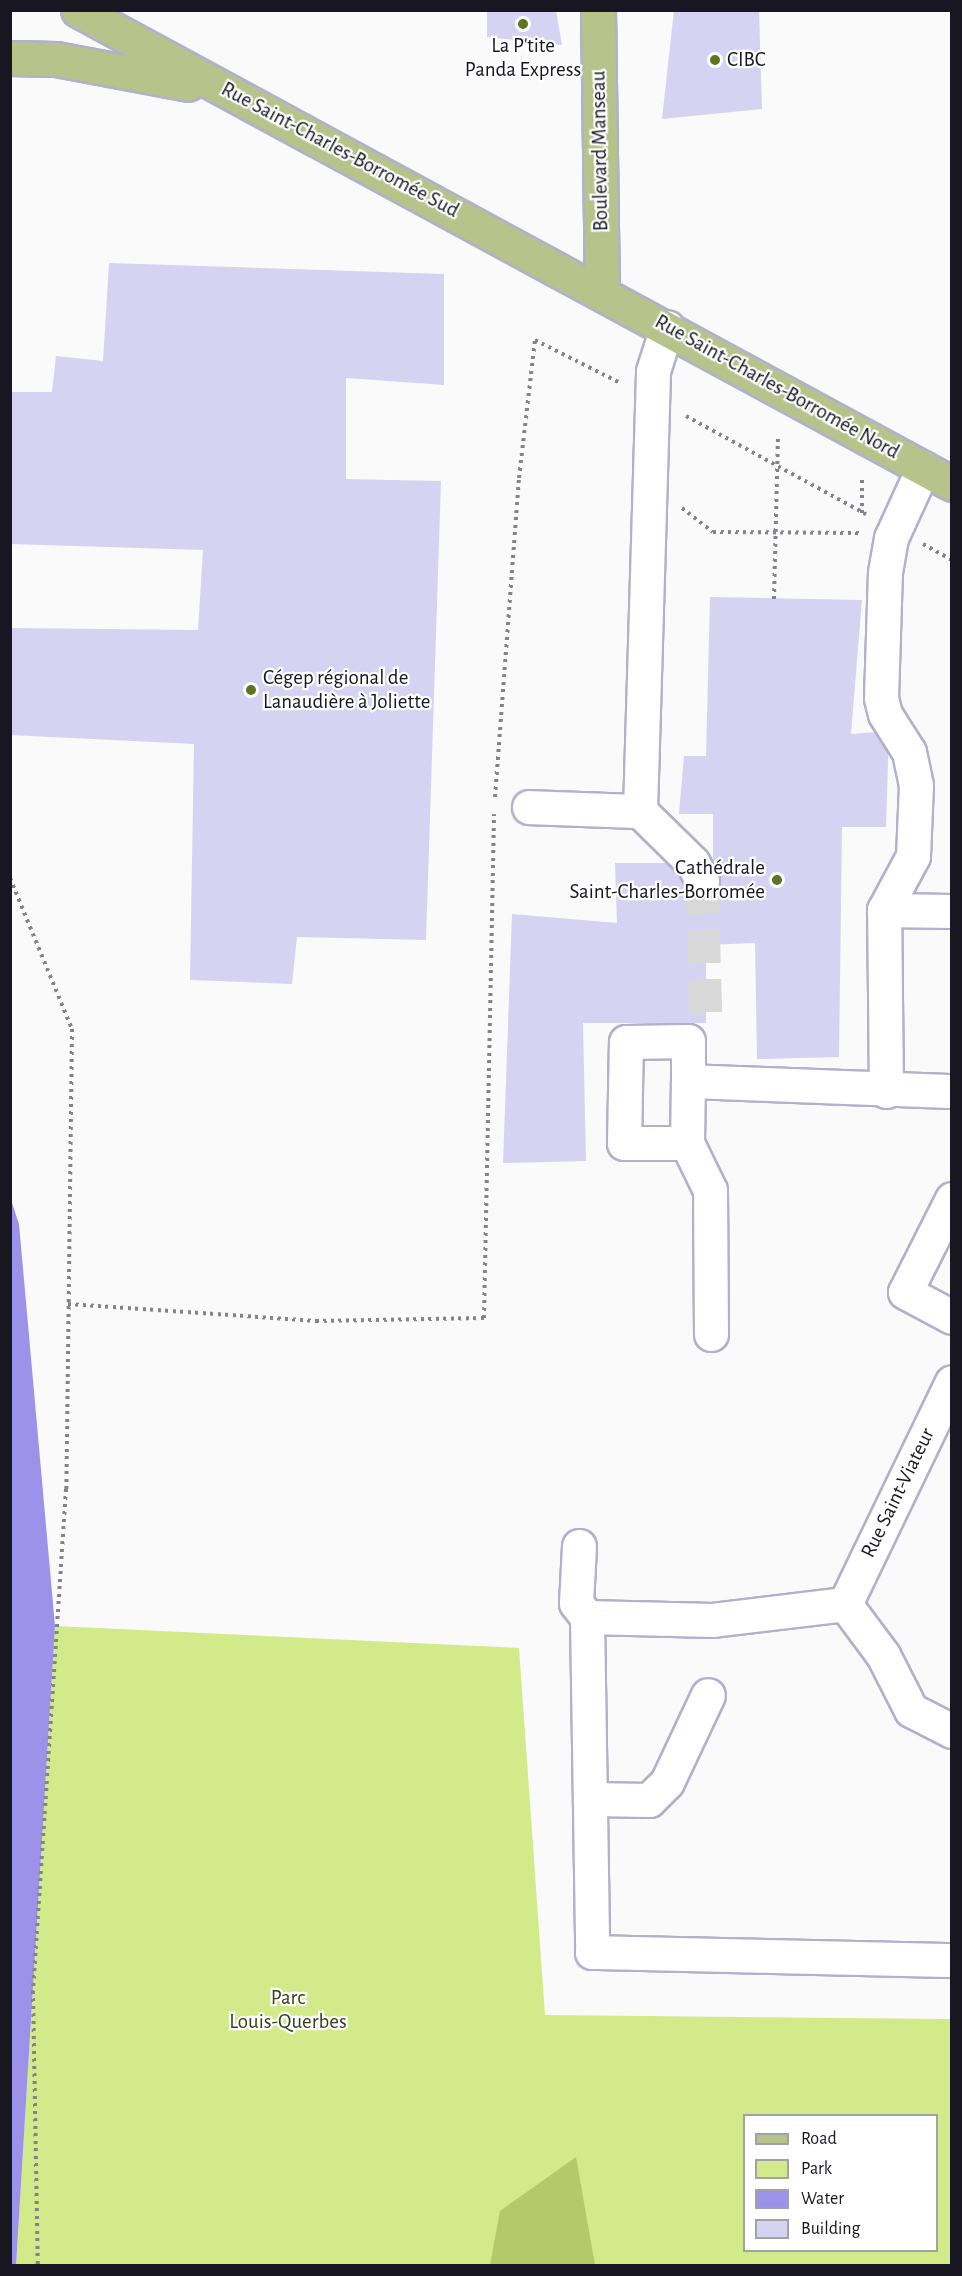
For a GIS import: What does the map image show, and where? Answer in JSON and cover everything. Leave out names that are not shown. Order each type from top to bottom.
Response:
[{"type":"main road","name":"Rue Saint-Charles-Borromée Sud","points":[[78,10],[602,291]]},
{"type":"main road","name":"Boulevard Manseau","points":[[598,10],[602,291]]},
{"type":"main road","points":[[10,58],[148,73],[250,102]]},
{"type":"main road","name":"Rue Saint-Charles-Borromée Nord","points":[[602,291],[951,484]]},
{"type":"street","points":[[640,811],[653,371],[667,327]]},
{"type":"street","points":[[886,1091],[884,910],[913,856],[916,785],[909,752],[885,714],[881,698],[885,572],[895,530],[923,468]]},
{"type":"street","points":[[529,807],[640,811],[693,863],[702,881]]},
{"type":"street","points":[[884,910],[951,911]]},
{"type":"street","points":[[687,1143],[624,1143],[626,1042],[697,1032],[688,1081],[687,1143],[710,1190],[711,1334]]},
{"type":"street","points":[[688,1081],[819,1083],[886,1091],[951,1091]]},
{"type":"street","points":[[951,1199],[905,1292],[951,1317]]},
{"type":"street","name":"Rue Saint-Viateur","points":[[845,1604],[951,1382]]},
{"type":"street","points":[[579,1546],[576,1603],[587,1617],[592,1952],[951,1960]]},
{"type":"street","points":[[587,1617],[713,1620],[845,1604],[883,1655],[911,1710],[951,1731]]},
{"type":"street","points":[[590,1799],[649,1800],[667,1782],[708,1695]]},
{"type":"path","points":[[68,1304],[316,1321],[484,1318],[496,772],[535,340],[652,399],[951,560]]},
{"type":"path","points":[[774,598],[780,533],[778,439]]},
{"type":"path","points":[[677,508],[688,508],[713,532],[861,533],[862,479]]},
{"type":"path","points":[[10,878],[72,1029],[66,1489],[33,1991],[38,2265]]},
{"type":"green space","name":"Parc Louis-Querbes","points":[[55,1626],[519,1648],[545,2015],[951,2019],[951,2265],[16,2266]]},
{"type":"green space","points":[[576,2157],[595,2265],[490,2265],[500,2211]]},
{"type":"water","points":[[10,1197],[19,1224],[55,1626],[16,2266],[10,2265]]},
{"type":"building","name":"La P'tite Panda Express","points":[[487,10],[556,10],[562,45],[487,37]]},
{"type":"building","name":"CIBC","points":[[674,10],[759,10],[762,109],[662,119]]},
{"type":"building","points":[[109,263],[444,274],[444,385],[346,378],[346,479],[441,481],[426,940],[297,937],[292,984],[190,980],[194,744],[10,735],[10,628],[198,630],[203,550],[10,544],[10,392],[52,392],[56,356],[103,361]]},
{"type":"building","name":"Cathédrale Saint-Charles-Borromée","points":[[710,597],[862,600],[851,734],[889,731],[886,827],[842,827],[839,1057],[757,1059],[755,943],[706,945],[706,1023],[583,1023],[586,1161],[503,1163],[512,914],[617,923],[615,863],[693,863],[713,880],[713,814],[679,814],[684,756],[706,756]]},
{"type":"tunnel","points":[[702,881],[706,1023]]},
{"type":"place","name":"La P'tite Panda Express","points":[[523,24]]},
{"type":"place","name":"CIBC","points":[[715,60]]},
{"type":"place","name":"Cégep régional de Lanaudière à Joliette","points":[[251,690]]},
{"type":"place","name":"Cathédrale Saint-Charles-Borromée","points":[[777,880]]}]
